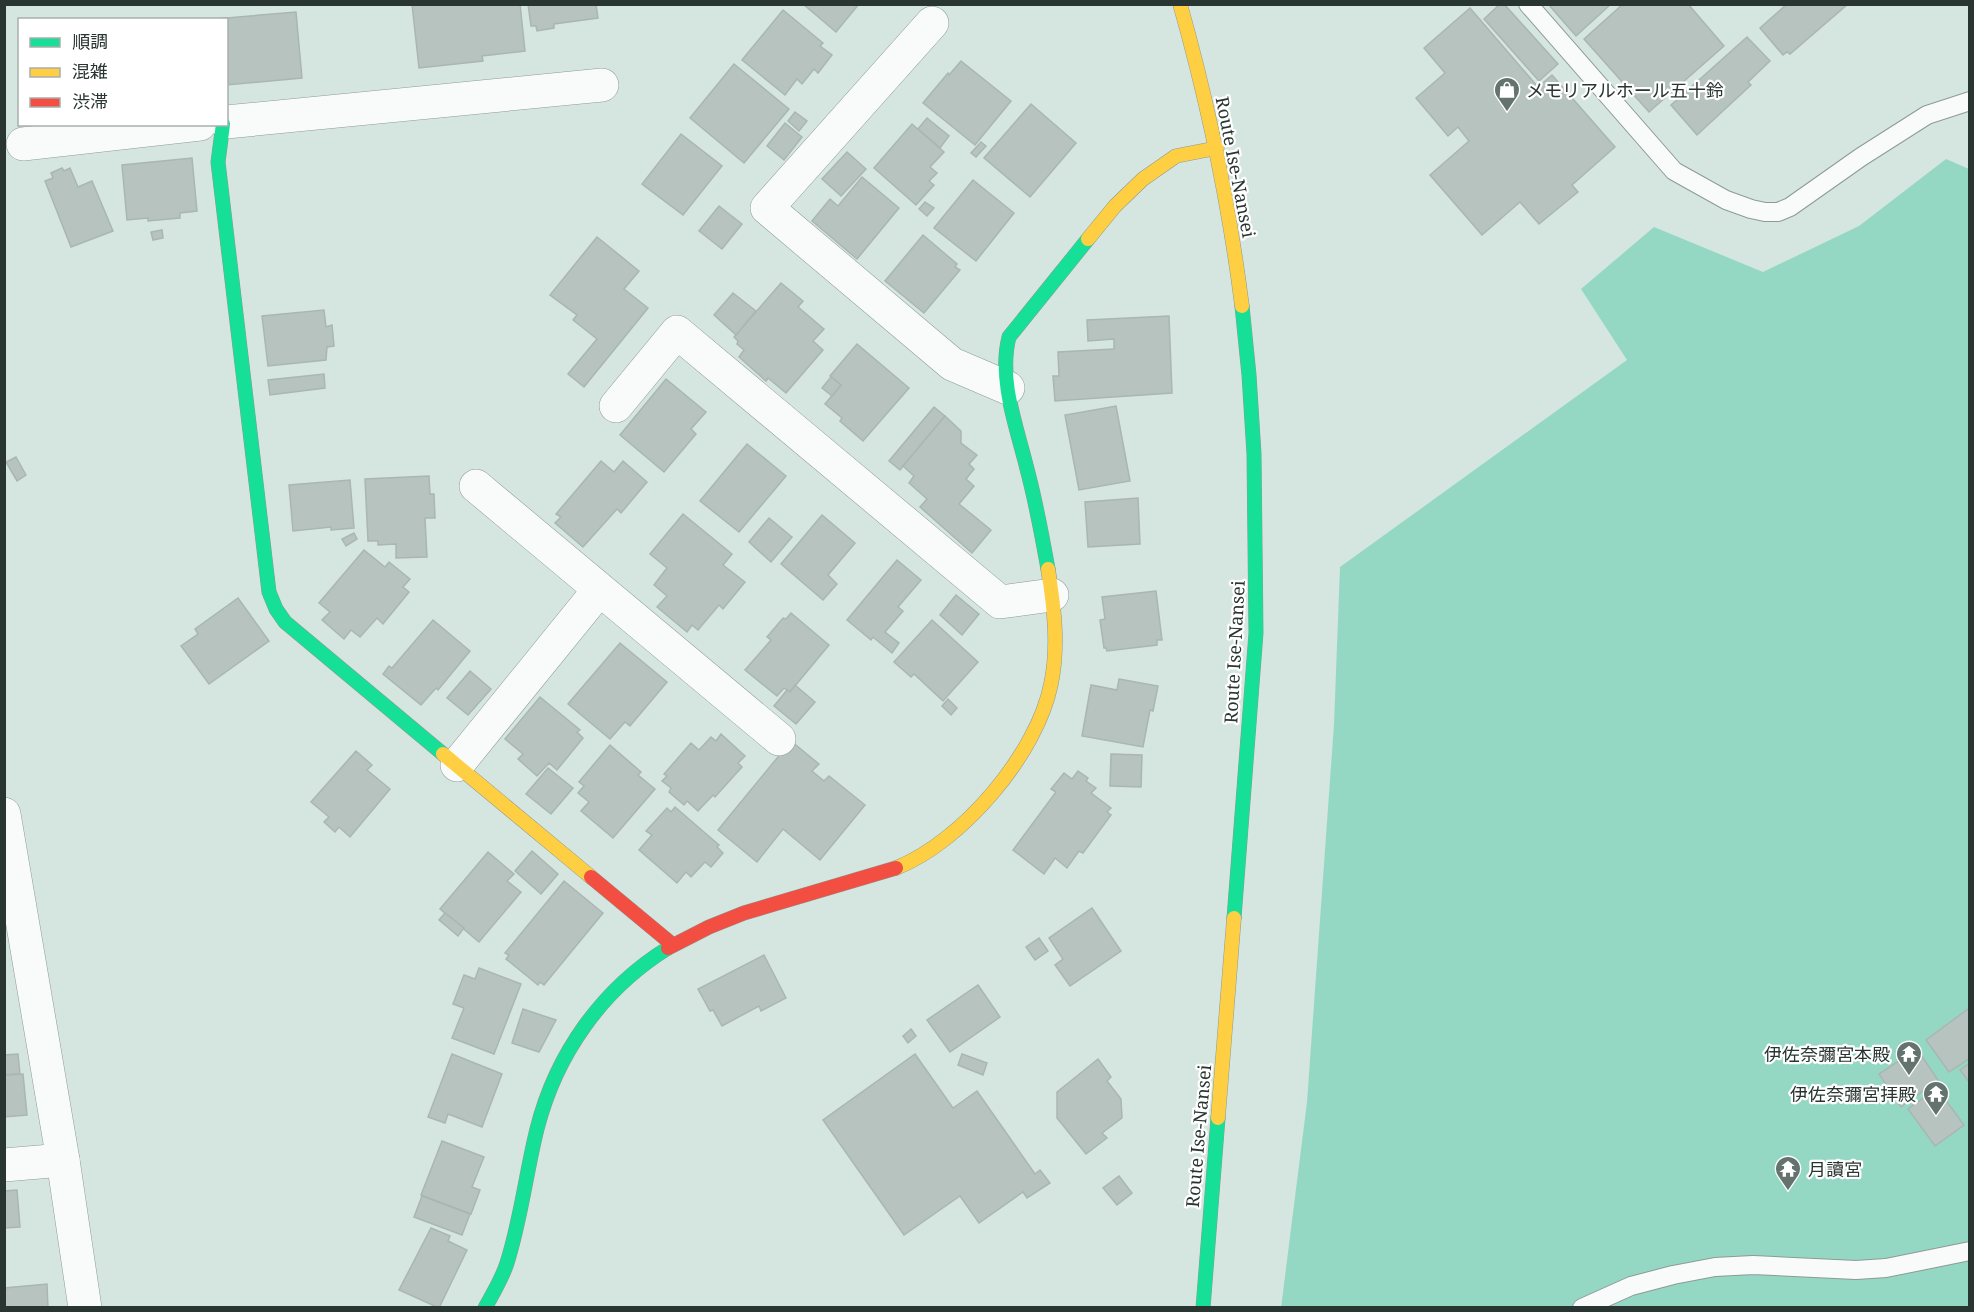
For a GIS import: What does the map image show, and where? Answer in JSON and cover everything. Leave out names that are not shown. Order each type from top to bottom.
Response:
[{"type":"street","name":"Route Ise-Nansei","points":[[1180,4],[1216,148],[1232,232],[1246,338],[1253,430],[1256,633],[1203,1308]]},
{"type":"street","points":[[932,23],[767,208],[952,363],[1008,388]]},
{"type":"street","points":[[228,123],[602,85]]},
{"type":"street","points":[[23,144],[182,126]]},
{"type":"street","points":[[224,126],[218,162],[269,592],[276,609],[285,622],[673,945]]},
{"type":"street","points":[[485,1308],[506,1265],[530,1152],[545,1101],[559,1065],[576,1035],[600,1006],[635,973],[673,945],[710,926],[766,905],[870,876],[914,860],[955,832],[991,796],[1022,753],[1039,719],[1051,686],[1055,629],[1052,595],[1035,499],[1008,388],[1004,359],[1009,337],[1114,206],[1143,179],[1176,156],[1216,148]]},
{"type":"street","points":[[616,406],[677,332],[1000,602],[1052,595]]},
{"type":"street","points":[[476,486],[779,739]]},
{"type":"street","points":[[457,765],[599,590]]},
{"type":"street","points":[[4,814],[14,928],[63,1160],[85,1308]]},
{"type":"street","points":[[4,1165],[63,1160]]},
{"type":"lane","points":[[1528,4],[1674,171],[1726,200],[1765,212],[1778,212],[1790,207],[1861,157],[1927,115],[1970,101]]},
{"type":"lane","points":[[1582,1308],[1631,1286],[1715,1267],[1753,1265],[1856,1270],[1886,1268],[1970,1251]]},
{"type":"green space","points":[[1946,159],[1969,169],[1969,1307],[1281,1308],[1307,1102],[1334,724],[1340,567],[1627,360],[1581,289],[1654,227],[1763,272],[1859,226]]},
{"type":"building","points":[[412,4],[520,4],[525,51],[482,56],[483,61],[419,68]]},
{"type":"building","points":[[528,4],[596,4],[598,18],[554,24],[554,28],[537,31],[536,26],[531,26]]},
{"type":"building","points":[[803,4],[859,4],[836,32]]},
{"type":"building","points":[[1500,4],[1504,4],[1558,64],[1539,81],[1484,19]]},
{"type":"building","points":[[1548,4],[1611,4],[1576,36]]},
{"type":"building","points":[[1623,4],[1688,4],[1724,46],[1649,112],[1584,39]]},
{"type":"building","points":[[1787,4],[1848,4],[1790,54],[1787,52],[1783,55],[1760,28]]},
{"type":"building","name":"メモリアルホール五十鈴","points":[[1470,8],[1538,87],[1552,75],[1615,147],[1572,185],[1578,192],[1539,224],[1520,202],[1482,235],[1430,175],[1469,141],[1458,127],[1448,136],[1416,98],[1445,73],[1424,48]]},
{"type":"building","points":[[783,10],[823,43],[820,46],[832,55],[818,73],[814,69],[802,84],[797,79],[785,95],[742,60]]},
{"type":"building","points":[[296,12],[302,78],[228,85],[226,18]]},
{"type":"building","points":[[1747,37],[1770,61],[1748,82],[1751,85],[1697,135],[1671,105]]},
{"type":"building","points":[[961,61],[1011,101],[975,145],[923,103]]},
{"type":"building","points":[[734,64],[789,109],[744,163],[690,118]]},
{"type":"building","points":[[1031,104],[1076,143],[1030,197],[984,158]]},
{"type":"building","points":[[795,112],[807,121],[799,131],[788,121]]},
{"type":"building","points":[[927,118],[949,136],[940,148],[918,129]]},
{"type":"building","points":[[785,123],[802,137],[784,160],[767,146]]},
{"type":"building","points":[[912,124],[944,152],[930,167],[937,173],[929,181],[934,185],[916,205],[874,168]]},
{"type":"building","points":[[681,134],[722,166],[683,215],[642,184]]},
{"type":"building","points":[[981,142],[986,146],[976,157],[971,153]]},
{"type":"building","points":[[847,152],[866,169],[841,196],[822,179]]},
{"type":"building","points":[[192,158],[197,211],[180,213],[180,218],[127,220],[122,165]]},
{"type":"building","points":[[62,168],[64,171],[70,168],[78,187],[92,181],[113,231],[71,247],[45,181],[53,178],[51,173]]},
{"type":"building","points":[[862,177],[899,208],[857,259],[812,221],[830,199],[838,206]]},
{"type":"building","points":[[973,180],[1014,213],[976,261],[934,228]]},
{"type":"building","points":[[925,202],[934,208],[927,216],[919,209]]},
{"type":"building","points":[[719,206],[742,224],[722,249],[699,231]]},
{"type":"building","points":[[162,230],[163,238],[153,240],[151,232]]},
{"type":"building","points":[[923,235],[957,264],[955,267],[960,270],[924,313],[885,281]]},
{"type":"building","points":[[597,237],[639,271],[624,289],[648,308],[584,387],[568,374],[597,339],[573,320],[577,315],[550,295]]},
{"type":"building","points":[[781,283],[803,301],[798,307],[824,329],[813,341],[823,350],[786,393],[768,378],[766,381],[739,357],[744,350],[737,344],[738,341],[734,337]]},
{"type":"building","points":[[733,293],[756,311],[736,335],[714,315]]},
{"type":"building","points":[[324,310],[326,327],[332,325],[334,346],[327,347],[326,360],[268,366],[262,316]]},
{"type":"building","points":[[1169,316],[1172,393],[1055,401],[1053,376],[1059,376],[1058,352],[1114,349],[1114,339],[1088,341],[1087,320]]},
{"type":"building","points":[[857,344],[909,388],[863,441],[840,421],[842,418],[825,404],[841,385],[830,376]]},
{"type":"building","points":[[324,374],[325,388],[270,395],[268,380]]},
{"type":"building","points":[[831,377],[841,385],[832,396],[822,388]]},
{"type":"building","points":[[666,379],[706,412],[691,429],[696,434],[664,472],[620,435]]},
{"type":"building","points":[[1116,406],[1130,481],[1079,490],[1065,415]]},
{"type":"building","points":[[934,407],[945,416],[900,470],[889,461]]},
{"type":"building","points":[[945,416],[961,431],[961,443],[977,455],[969,464],[974,469],[966,479],[974,486],[959,504],[991,530],[972,553],[920,507],[927,499],[909,483],[914,476],[903,466]]},
{"type":"building","points":[[747,444],[786,476],[739,532],[700,501]]},
{"type":"building","points":[[16,457],[26,475],[17,481],[6,462]]},
{"type":"building","points":[[601,461],[614,472],[623,461],[647,482],[621,513],[617,509],[583,547],[555,523],[561,517],[556,514]]},
{"type":"building","points":[[429,476],[430,494],[434,494],[435,518],[425,518],[427,557],[396,558],[396,544],[378,545],[378,541],[368,541],[365,479]]},
{"type":"building","points":[[350,480],[354,528],[331,530],[331,527],[293,531],[289,485]]},
{"type":"building","points":[[1138,498],[1140,544],[1088,547],[1085,502]]},
{"type":"building","points":[[683,514],[732,554],[723,565],[745,582],[723,609],[719,605],[698,630],[692,625],[687,632],[657,607],[667,596],[654,585],[667,568],[650,554]]},
{"type":"building","points":[[822,515],[855,543],[828,575],[837,584],[823,600],[781,564]]},
{"type":"building","points":[[769,518],[792,537],[771,562],[749,542]]},
{"type":"building","points":[[354,533],[357,539],[346,546],[342,539]]},
{"type":"building","points":[[364,550],[385,567],[389,562],[410,579],[403,587],[409,592],[383,624],[377,618],[360,637],[351,630],[344,639],[322,620],[330,612],[319,603]]},
{"type":"building","points":[[897,560],[921,580],[898,607],[903,611],[885,632],[899,643],[892,653],[873,637],[871,640],[847,620]]},
{"type":"building","points":[[1156,591],[1162,640],[1157,640],[1157,645],[1107,651],[1104,648],[1100,620],[1105,619],[1102,597]]},
{"type":"building","points":[[956,595],[979,614],[962,635],[940,615]]},
{"type":"building","points":[[238,598],[269,641],[209,684],[181,646],[198,634],[195,629]]},
{"type":"building","points":[[791,613],[829,645],[790,692],[784,688],[777,696],[745,670],[771,640],[767,637],[783,618],[786,619]]},
{"type":"building","points":[[433,620],[470,651],[438,690],[436,688],[421,705],[383,674],[389,666],[392,668]]},
{"type":"building","points":[[932,620],[978,662],[943,701],[914,674],[911,677],[894,662]]},
{"type":"building","points":[[620,643],[667,682],[630,726],[625,722],[610,739],[568,704]]},
{"type":"building","points":[[470,671],[491,689],[468,715],[447,698]]},
{"type":"building","points":[[1119,679],[1158,686],[1153,711],[1150,710],[1143,747],[1082,736],[1091,685],[1117,690]]},
{"type":"building","points":[[795,685],[815,702],[796,724],[774,706],[787,690],[790,692]]},
{"type":"building","points":[[540,697],[580,730],[577,732],[583,738],[557,770],[549,763],[537,776],[518,759],[523,754],[505,739]]},
{"type":"building","points":[[948,699],[957,708],[951,715],[942,706]]},
{"type":"building","points":[[721,734],[745,756],[738,763],[742,767],[715,797],[713,795],[698,811],[687,801],[684,805],[669,792],[671,788],[662,781],[667,776],[664,774],[691,743],[699,750],[711,737],[716,741]]},
{"type":"building","points":[[791,741],[819,764],[812,771],[824,781],[829,776],[865,805],[820,860],[783,829],[757,862],[718,830]]},
{"type":"building","points":[[610,745],[641,772],[638,775],[655,789],[613,838],[581,811],[589,802],[578,793],[584,786],[579,782]]},
{"type":"building","points":[[356,751],[372,765],[367,770],[390,789],[350,837],[339,827],[335,832],[324,822],[329,817],[311,802]]},
{"type":"building","points":[[1111,754],[1142,755],[1141,787],[1110,786]]},
{"type":"building","points":[[548,768],[573,788],[551,814],[526,794]]},
{"type":"building","points":[[1078,771],[1096,788],[1091,793],[1111,808],[1107,812],[1111,815],[1083,853],[1079,851],[1067,868],[1055,858],[1044,874],[1013,850],[1056,792],[1051,789],[1064,773],[1072,779]]},
{"type":"building","points":[[675,807],[719,845],[717,847],[723,853],[711,867],[705,862],[691,877],[686,872],[677,883],[639,850],[652,835],[646,831],[667,808],[671,812]]},
{"type":"building","points":[[532,851],[558,874],[541,894],[515,871]]},
{"type":"building","points":[[488,852],[514,874],[507,881],[521,892],[479,942],[440,909]]},
{"type":"building","points":[[564,881],[603,913],[544,985],[540,982],[538,985],[506,959],[509,955],[505,953]]},
{"type":"building","points":[[1092,908],[1121,951],[1070,986],[1055,965],[1063,959],[1049,938]]},
{"type":"building","points":[[445,913],[464,928],[458,936],[439,920]]},
{"type":"building","points":[[1039,938],[1048,951],[1035,960],[1026,947]]},
{"type":"building","points":[[764,955],[786,998],[761,1011],[759,1006],[722,1026],[713,1010],[710,1011],[698,989]]},
{"type":"building","points":[[479,968],[521,984],[494,1054],[452,1038],[464,1008],[453,1004],[464,975],[475,979]]},
{"type":"building","points":[[978,985],[1000,1017],[950,1052],[927,1020]]},
{"type":"building","points":[[523,1009],[556,1020],[539,1052],[512,1043]]},
{"type":"building","points":[[1968,1009],[1970,1011],[1970,1058],[1949,1072],[1926,1040]]},
{"type":"building","points":[[911,1029],[916,1036],[908,1043],[903,1036]]},
{"type":"building","name":"伊佐奈彌宮本殿","points":[[1917,1049],[1938,1080],[1901,1107],[1879,1074]]},
{"type":"building","points":[[18,1054],[20,1074],[4,1075],[4,1055]]},
{"type":"building","points":[[452,1054],[502,1074],[482,1127],[448,1114],[445,1123],[428,1117]]},
{"type":"building","points":[[915,1054],[953,1108],[977,1091],[1035,1174],[1040,1170],[1050,1183],[1027,1198],[1023,1192],[979,1223],[960,1196],[904,1235],[823,1120]]},
{"type":"building","points":[[962,1054],[987,1063],[983,1075],[958,1065]]},
{"type":"building","points":[[1098,1059],[1111,1077],[1107,1081],[1121,1099],[1122,1118],[1102,1133],[1107,1138],[1086,1154],[1057,1118],[1057,1092]]},
{"type":"building","points":[[1970,1063],[1970,1083],[1960,1070]]},
{"type":"building","points":[[23,1074],[27,1115],[4,1117],[4,1075]]},
{"type":"building","name":"伊佐奈彌宮拝殿","points":[[1937,1088],[1964,1125],[1935,1146],[1908,1109]]},
{"type":"building","points":[[442,1141],[484,1157],[472,1187],[480,1190],[471,1214],[421,1195]]},
{"type":"building","points":[[1119,1176],[1132,1193],[1117,1205],[1103,1188]]},
{"type":"building","points":[[17,1190],[20,1227],[4,1228],[4,1191]]},
{"type":"building","points":[[422,1196],[470,1214],[462,1235],[414,1217]]},
{"type":"building","points":[[431,1228],[450,1236],[448,1241],[467,1250],[439,1308],[399,1290]]},
{"type":"building","points":[[47,1284],[48,1308],[4,1308],[4,1288]]},
{"type":"traffic: fast","points":[[223,126],[218,162],[269,592],[276,609],[285,622],[443,754]]},
{"type":"traffic: fast","points":[[1048,569],[1033,494],[1010,403],[1006,353],[1009,337],[1088,239]]},
{"type":"traffic: fast","points":[[1234,918],[1256,633],[1254,454],[1242,306]]},
{"type":"traffic: fast","points":[[485,1308],[507,1263],[537,1129],[556,1075],[569,1050],[603,1004],[644,964],[668,948]]},
{"type":"traffic: fast","points":[[1203,1308],[1218,1118]]},
{"type":"traffic: slow","points":[[1180,4],[1217,154],[1242,306]]},
{"type":"traffic: slow","points":[[1088,239],[1115,206],[1143,179],[1176,156],[1217,148]]},
{"type":"traffic: slow","points":[[896,868],[946,838],[970,817],[993,792],[1030,739],[1043,711],[1051,684],[1055,655],[1055,626],[1048,569]]},
{"type":"traffic: slow","points":[[443,754],[591,877]]},
{"type":"traffic: slow","points":[[1218,1118],[1234,918]]},
{"type":"traffic: jam","points":[[668,948],[709,927],[744,913],[896,868]]},
{"type":"traffic: jam","points":[[591,877],[673,945]]},
{"type":"place","name":"メモリアルホール五十鈴","points":[[1507,113]]},
{"type":"place","name":"伊佐奈彌宮本殿","points":[[1909,1077]]},
{"type":"place","name":"伊佐奈彌宮拝殿","points":[[1936,1117]]},
{"type":"place","name":"月讀宮","points":[[1788,1192]]}]
